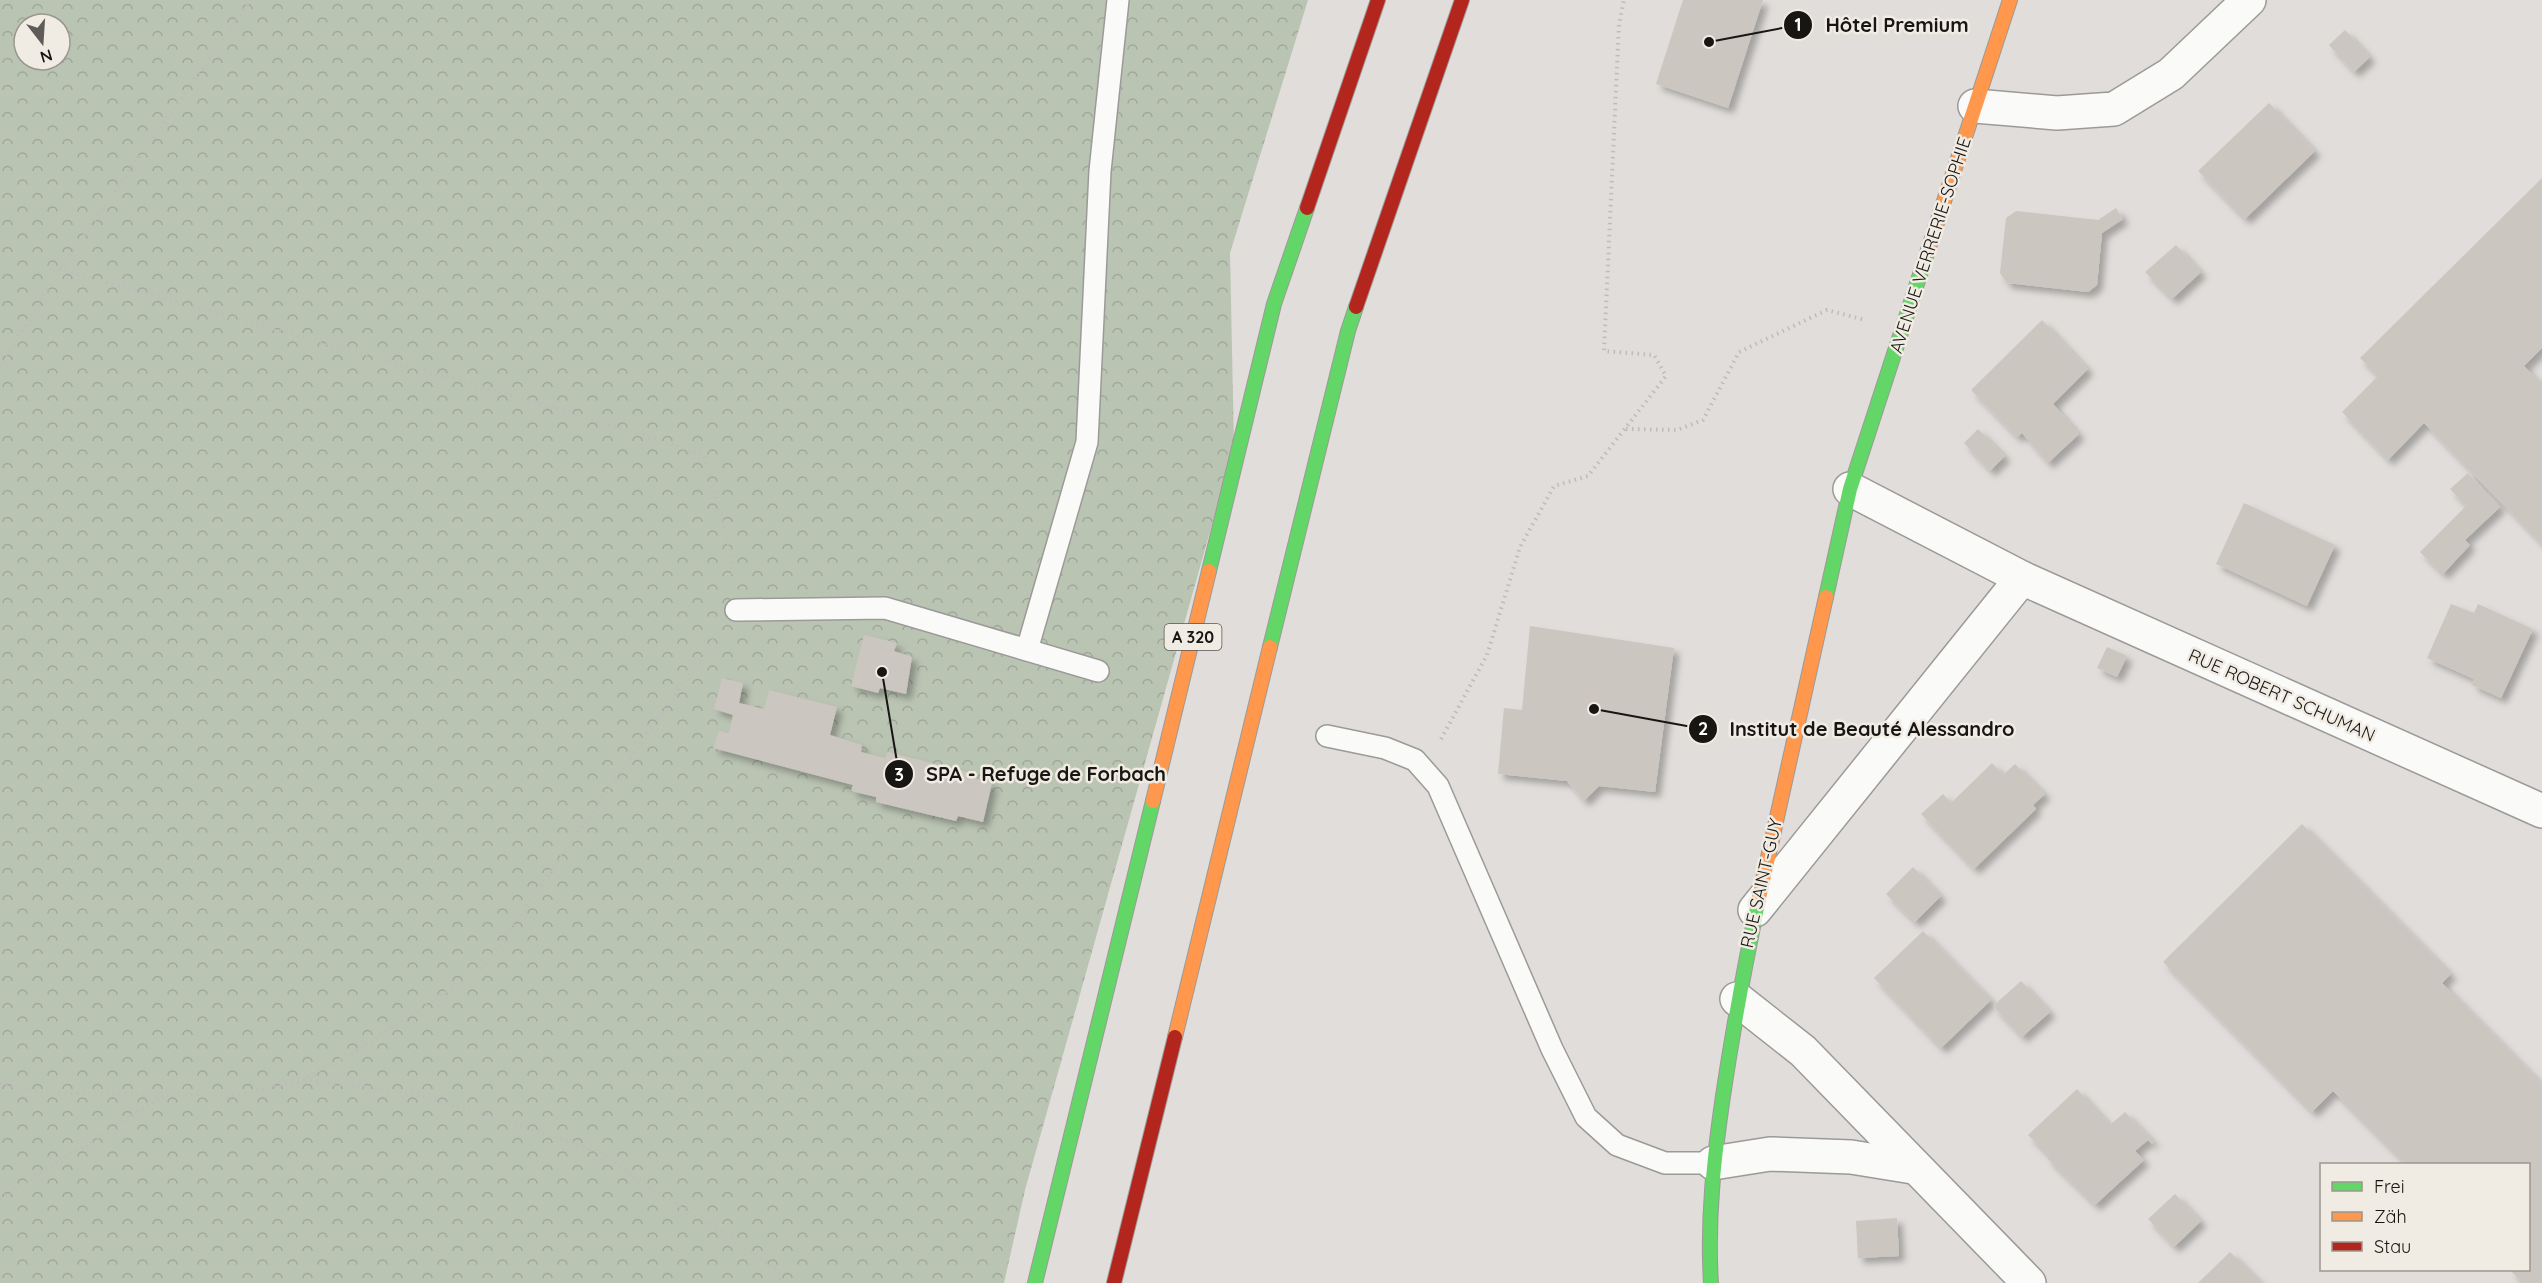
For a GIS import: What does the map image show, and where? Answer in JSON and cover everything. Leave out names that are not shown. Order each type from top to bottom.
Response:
[{"type":"main road","name":"A 320","points":[[1035,1283],[1274,304],[1378,0]]},
{"type":"main road","points":[[1114,1283],[1348,331],[1462,0]]},
{"type":"main road","name":"AVENUE VERRERIE-SOPHIE","points":[[1850,489],[2010,0]]},
{"type":"main road","name":"RUE SAINT-GUY","points":[[1711,1283],[1709,1254],[1713,1163],[1737,999],[1850,489]]},
{"type":"street","points":[[1975,106],[2057,112],[2114,109],[2171,74],[2249,0]]},
{"type":"street","name":"RUE ROBERT SCHUMAN","points":[[1850,489],[2022,578],[2542,812]]},
{"type":"street","points":[[1755,910],[2022,578]]},
{"type":"street","points":[[1737,999],[1803,1051],[2030,1283]]},
{"type":"street","points":[[1713,1163],[1770,1154],[1851,1157],[1914,1167]]},
{"type":"lane","points":[[1027,650],[1087,442],[1100,171],[1118,0]]},
{"type":"lane","points":[[736,610],[885,608],[1098,670]]},
{"type":"lane","points":[[1327,736],[1384,748],[1415,760],[1438,786],[1552,1049],[1586,1116],[1617,1145],[1665,1163],[1713,1163]]},
{"type":"path","points":[[0,368],[60,269],[251,0]]},
{"type":"path","points":[[1415,760],[1444,737],[1487,655],[1520,547],[1554,486],[1588,476],[1666,376],[1654,355],[1604,351],[1619,24],[1624,0]]},
{"type":"path","points":[[0,1083],[43,1093],[232,1096],[303,1080],[351,1054],[484,967],[704,651],[736,610],[730,548],[704,455],[529,400],[60,269]]},
{"type":"path","points":[[1625,429],[1677,430],[1703,420],[1739,352],[1827,310],[1902,329]]},
{"type":"path","points":[[303,1080],[405,1092],[512,1122],[602,1153],[655,1192],[712,1225],[778,1271],[782,1283]]},
{"type":"path","points":[[0,1199],[164,1096]]},
{"type":"green space","points":[[0,0],[1308,0],[1230,253],[1234,446],[1025,1190],[1004,1283],[0,1283]]},
{"type":"building","points":[[1683,0],[1763,0],[1728,108],[1656,84]]},
{"type":"building","points":[[2345,30],[2370,57],[2354,72],[2329,45]]},
{"type":"building","points":[[2269,103],[2315,151],[2245,219],[2198,171]]},
{"type":"building","points":[[2542,178],[2542,348],[2524,366],[2542,385],[2542,544],[2424,423],[2388,460],[2342,412],[2378,376],[2360,358]]},
{"type":"building","points":[[2116,208],[2123,219],[2102,233],[2097,285],[2088,292],[2007,283],[2000,273],[2006,218],[2016,211],[2098,220]]},
{"type":"building","points":[[2176,245],[2201,272],[2172,299],[2145,272]]},
{"type":"building","points":[[2042,320],[2088,369],[2053,404],[2079,434],[2048,463],[2022,433],[2017,437],[1971,390]]},
{"type":"building","points":[[1978,429],[2005,456],[1990,471],[1964,443]]},
{"type":"building","points":[[2468,473],[2500,507],[2465,540],[2470,545],[2443,574],[2420,552],[2466,506],[2450,489]]},
{"type":"building","points":[[2244,503],[2335,545],[2307,606],[2216,564]]},
{"type":"building","points":[[2451,604],[2474,613],[2478,604],[2533,629],[2501,698],[2472,685],[2474,679],[2427,658]]},
{"type":"building","points":[[1530,626],[1674,648],[1655,792],[1599,786],[1584,801],[1567,781],[1498,774],[1504,708],[1522,710]]},
{"type":"building","points":[[864,635],[897,643],[894,651],[912,657],[906,694],[880,688],[878,693],[851,686]]},
{"type":"building","points":[[2107,647],[2127,656],[2117,677],[2097,668]]},
{"type":"building","points":[[722,678],[743,683],[739,703],[764,709],[769,690],[837,707],[830,735],[862,745],[861,752],[885,758],[888,752],[967,772],[968,777],[992,783],[983,822],[958,816],[956,821],[876,802],[876,797],[851,791],[853,785],[713,748],[719,731],[729,733],[733,715],[714,709]]},
{"type":"building","points":[[1992,763],[2003,775],[2015,764],[2045,794],[2033,805],[2036,809],[1974,869],[1921,814],[1943,794],[1951,803]]},
{"type":"building","points":[[2302,824],[2451,974],[2442,983],[2542,1084],[2542,1283],[2523,1283],[2511,1271],[2530,1271],[2530,1163],[2405,1163],[2333,1091],[2312,1112],[2163,962]]},
{"type":"building","points":[[1913,867],[1941,896],[1915,922],[1886,894]]},
{"type":"building","points":[[1923,931],[1991,1000],[1941,1048],[1874,978]]},
{"type":"building","points":[[2021,981],[2050,1012],[2022,1037],[1993,1006]]},
{"type":"building","points":[[2077,1089],[2110,1125],[2125,1112],[2154,1142],[2152,1144],[2148,1140],[2135,1151],[2144,1160],[2095,1205],[2047,1158],[2049,1156],[2028,1135]]},
{"type":"building","points":[[2175,1194],[2201,1221],[2174,1247],[2148,1219]]},
{"type":"building","points":[[1897,1218],[1899,1256],[1858,1258],[1856,1221]]},
{"type":"building","points":[[2230,1252],[2261,1283],[2198,1283]]},
{"type":"traffic: fast","points":[[1209,571],[1274,304],[1307,208]]},
{"type":"traffic: fast","points":[[1826,597],[1850,489],[1928,250]]},
{"type":"traffic: fast","points":[[1270,647],[1348,331],[1356,307]]},
{"type":"traffic: fast","points":[[1035,1283],[1153,801]]},
{"type":"traffic: fast","points":[[1711,1283],[1711,1212],[1717,1143],[1735,1021],[1759,898]]},
{"type":"traffic: slow","points":[[1928,250],[2010,0]]},
{"type":"traffic: slow","points":[[1153,801],[1209,571]]},
{"type":"traffic: slow","points":[[1759,898],[1826,597]]},
{"type":"traffic: slow","points":[[1175,1037],[1270,647]]},
{"type":"traffic: jam","points":[[1307,208],[1378,0]]},
{"type":"traffic: jam","points":[[1356,307],[1462,0]]},
{"type":"traffic: jam","points":[[1114,1283],[1175,1037]]},
{"type":"place","name":"Hôtel Premium","points":[[1709,42]]},
{"type":"place","name":"SPA - Refuge de Forbach","points":[[882,672]]},
{"type":"place","name":"Institut de Beauté Alessandro","points":[[1594,709]]}]
